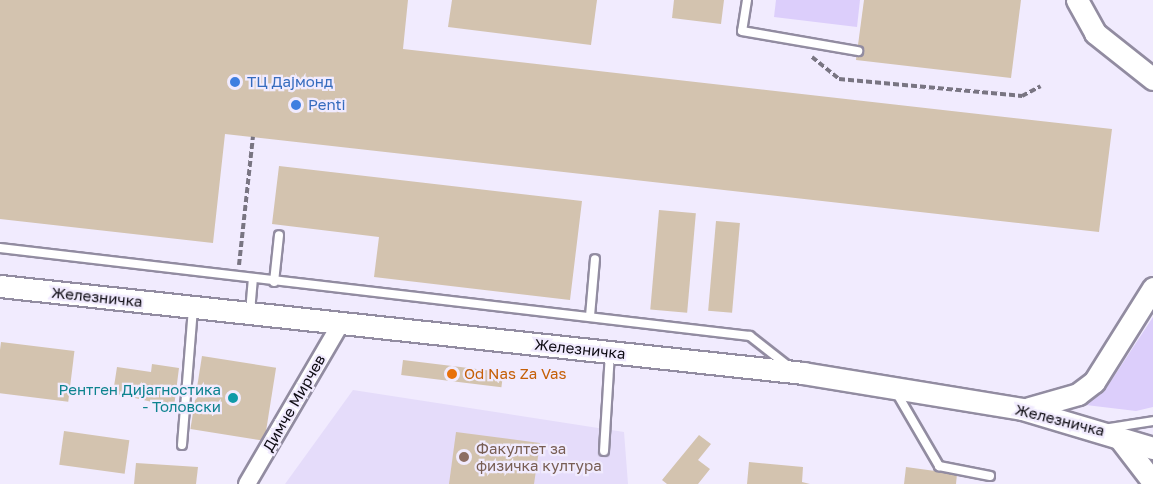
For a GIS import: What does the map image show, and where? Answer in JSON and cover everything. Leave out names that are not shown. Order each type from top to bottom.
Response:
[{"type":"street","points":[[1077,0],[1095,33],[1153,79]]},
{"type":"street","name":"Железничка","points":[[0,286],[796,372],[1022,409],[1109,433],[1153,448]]},
{"type":"street","points":[[1022,409],[1054,403],[1094,382],[1153,288]]},
{"type":"street","name":"Димче Мирчев","points":[[247,484],[341,323]]},
{"type":"street","points":[[1109,433],[1153,482]]},
{"type":"lane","points":[[747,0],[742,31],[858,51]]},
{"type":"lane","points":[[274,282],[279,235]]},
{"type":"lane","points":[[0,248],[274,282],[590,316],[750,336],[796,372]]},
{"type":"lane","points":[[590,316],[595,259]]},
{"type":"lane","points":[[250,313],[253,279]]},
{"type":"lane","points":[[182,445],[193,307]]},
{"type":"lane","points":[[604,451],[610,352]]},
{"type":"lane","points":[[894,388],[939,466],[990,476]]},
{"type":"lane","points":[[1109,433],[1153,421]]},
{"type":"path","points":[[789,39],[839,79],[1022,96],[1041,86]]},
{"type":"path","points":[[237,277],[253,137]]},
{"type":"shaded area","points":[[776,0],[860,0],[857,27],[774,17]]},
{"type":"shaded area","points":[[1153,317],[1153,407],[1136,411],[1086,405],[1107,387]]},
{"type":"shaded area","name":"Факултет за физичка култура","points":[[353,390],[624,432],[628,484],[285,484]]},
{"type":"building","points":[[0,0],[408,0],[403,49],[1112,129],[1099,232],[225,134],[213,243],[0,219]]},
{"type":"building","points":[[452,0],[597,0],[591,45],[448,27]]},
{"type":"building","points":[[674,0],[724,0],[721,24],[672,18]]},
{"type":"building","points":[[864,0],[1021,0],[1011,78],[856,60]]},
{"type":"building","points":[[279,166],[582,201],[570,300],[374,277],[379,237],[272,224]]},
{"type":"building","points":[[659,210],[696,213],[687,313],[650,310]]},
{"type":"building","points":[[716,221],[740,223],[732,313],[708,311]]},
{"type":"building","points":[[1,342],[74,351],[68,402],[0,393]]},
{"type":"building","name":"Рентген Дијагностика - Толовски","points":[[202,356],[276,368],[265,441],[190,429]]},
{"type":"building","name":"Od Nas Za Vas","points":[[403,360],[503,372],[501,387],[401,375]]},
{"type":"building","points":[[152,364],[179,368],[174,407],[113,393],[117,367],[151,372]]},
{"type":"building","points":[[64,431],[129,440],[125,474],[59,465]]},
{"type":"building","points":[[456,432],[540,443],[534,484],[449,484]]},
{"type":"building","points":[[699,435],[711,444],[698,460],[710,469],[698,484],[667,484],[662,480]]},
{"type":"building","points":[[749,462],[803,467],[802,482],[810,484],[747,484]]},
{"type":"building","points":[[136,463],[198,467],[196,484],[134,484]]},
{"type":"building","points":[[906,467],[957,474],[956,484],[904,484]]},
{"type":"place","name":"ТЦ Дајмонд","points":[[235,82]]},
{"type":"place","name":"Penti","points":[[296,105]]},
{"type":"place","name":"Od Nas Za Vas","points":[[452,374]]},
{"type":"place","name":"Рентген Дијагностика - Толовски","points":[[233,398]]},
{"type":"place","name":"Факултет за физичка култура","points":[[464,457]]}]
